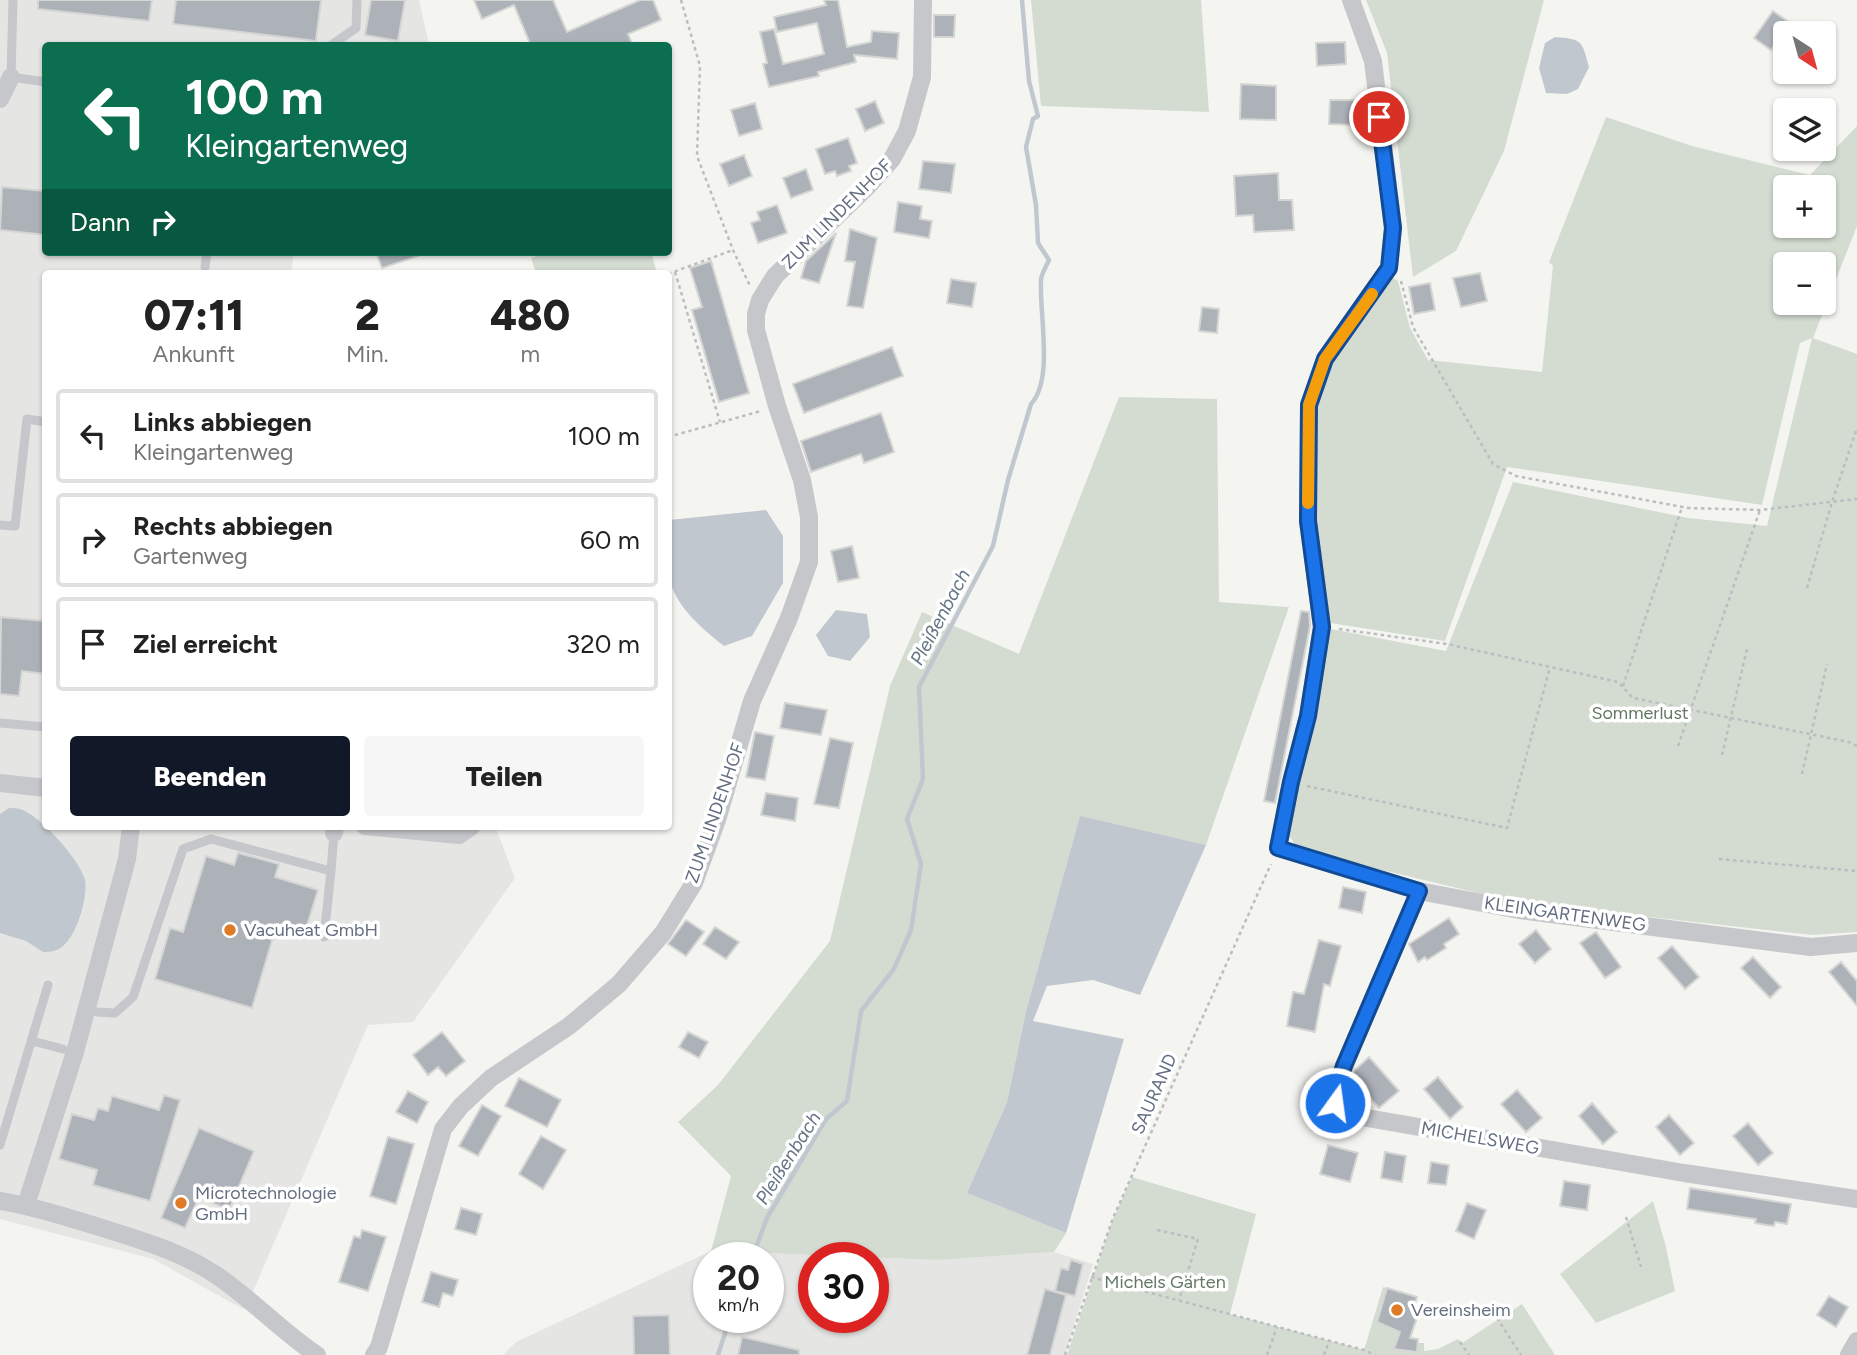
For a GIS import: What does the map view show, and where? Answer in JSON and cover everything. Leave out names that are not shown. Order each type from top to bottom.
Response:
[{"type":"street","name":"ZUM LINDENHOF","points":[[374,1355],[379,1346],[443,1129],[461,1106],[491,1078],[569,1026],[619,984],[663,933],[694,883],[717,820],[752,701],[789,618],[809,562],[809,517],[802,480],[756,330],[756,314],[760,300],[775,276],[869,186],[892,159],[907,131],[922,77],[923,0]]},
{"type":"street","points":[[1278,848],[1308,716],[1322,627],[1308,521],[1309,405],[1325,359],[1389,268],[1393,228],[1373,61],[1350,0]]},
{"type":"street","points":[[0,99],[11,77]]},
{"type":"street","points":[[0,783],[42,788]]},
{"type":"street","points":[[26,1205],[69,1050],[92,1010],[127,859],[131,830]]},
{"type":"street","points":[[418,830],[459,835],[466,830]]},
{"type":"street","name":"KLEINGARTENWEG","points":[[1278,848],[1419,891],[1519,910],[1811,947],[1857,943]]},
{"type":"street","name":"MICHELSWEG","points":[[1419,891],[1338,1085],[1335,1103],[1344,1114],[1684,1173],[1857,1199]]},
{"type":"street","points":[[0,1202],[26,1205],[146,1242],[188,1258],[241,1293],[291,1338],[317,1355]]},
{"type":"street","points":[[1849,1355],[1857,1341]]},
{"type":"lane","points":[[13,0],[11,77],[42,81]]},
{"type":"lane","points":[[335,42],[356,27],[357,0]]},
{"type":"lane","points":[[205,267],[206,256]]},
{"type":"lane","points":[[0,525],[15,526],[27,419],[42,421]]},
{"type":"lane","points":[[0,723],[42,727]]},
{"type":"lane","points":[[324,937],[335,830]]},
{"type":"lane","points":[[92,1010],[115,1013],[133,997],[183,849],[211,839],[331,871]]},
{"type":"lane","points":[[0,1145],[48,985]]},
{"type":"lane","points":[[32,1041],[69,1050]]},
{"type":"path","points":[[681,0],[700,66],[698,156],[733,250],[746,280],[760,300]]},
{"type":"path","points":[[672,273],[733,250]]},
{"type":"path","points":[[1389,268],[1403,283],[1413,327],[1493,464],[1516,476],[1682,507],[1760,510],[1857,499]]},
{"type":"path","points":[[675,272],[720,422]]},
{"type":"path","points":[[672,436],[778,406]]},
{"type":"path","points":[[1807,588],[1857,428]]},
{"type":"path","points":[[1623,687],[1682,507]]},
{"type":"path","points":[[1678,746],[1760,510]]},
{"type":"path","points":[[1322,627],[1447,644],[1618,682],[1633,698],[1857,746]]},
{"type":"path","points":[[1721,755],[1747,649]]},
{"type":"path","points":[[1802,774],[1828,664]]},
{"type":"path","points":[[1291,782],[1507,828],[1550,667]]},
{"type":"path","name":"SAURAND","points":[[1065,1355],[1112,1218],[1278,848]]},
{"type":"path","points":[[1719,859],[1857,871]]},
{"type":"path","points":[[1626,1217],[1641,1267]]},
{"type":"path","points":[[1157,1230],[1198,1239],[1179,1300]]},
{"type":"path","points":[[1090,1277],[1329,1340],[1376,1355]]},
{"type":"path","points":[[1497,1318],[1521,1355]]},
{"type":"path","points":[[1267,1355],[1277,1326]]},
{"type":"path","points":[[1324,1355],[1329,1340]]},
{"type":"path","points":[[1460,1342],[1469,1355]]},
{"type":"shaded area","points":[[0,0],[419,0],[428,42],[42,42],[42,256],[293,256],[291,270],[42,270],[42,830],[497,830],[515,878],[413,1022],[368,1025],[245,1310],[153,1259],[0,1219]]},
{"type":"shaded area","points":[[1555,37],[1580,43],[1589,67],[1578,89],[1567,94],[1546,93],[1539,68],[1545,43]]},
{"type":"shaded area","points":[[766,510],[783,536],[783,583],[752,636],[724,646],[697,623],[681,604],[672,586],[672,520]]},
{"type":"shaded area","points":[[836,610],[867,614],[870,637],[850,661],[828,656],[816,635]]},
{"type":"shaded area","points":[[9,808],[28,813],[42,824],[42,830],[49,830],[68,850],[82,871],[85,896],[80,915],[73,933],[61,948],[43,952],[26,941],[0,933],[0,814]]},
{"type":"shaded area","points":[[1080,816],[1206,845],[1140,995],[1093,980],[1047,986],[1033,1021],[1124,1039],[1066,1233],[967,1193],[1007,1102],[1026,1011]]},
{"type":"shaded area","points":[[1054,1252],[1093,1264],[1065,1355],[503,1355],[516,1342],[693,1259],[693,1333],[784,1333],[784,1254],[798,1254],[798,1333],[889,1333],[889,1258],[938,1260]]},
{"type":"green space","points":[[1031,0],[1201,0],[1209,112],[1041,106]]},
{"type":"green space","points":[[1366,0],[1544,0],[1504,151],[1456,251],[1413,277],[1387,53]]},
{"type":"green space","name":"Sommerlust","points":[[1606,117],[1692,146],[1810,175],[1823,161],[1836,161],[1836,148],[1857,126],[1857,226],[1836,279],[1836,252],[1773,252],[1773,315],[1822,315],[1813,338],[1857,354],[1857,932],[1812,935],[1515,902],[1299,850],[1288,834],[1331,629],[1446,651],[1513,482],[1688,518],[1767,526],[1812,338],[1800,343],[1762,505],[1507,467],[1445,641],[1330,623],[1313,522],[1314,402],[1330,358],[1390,276],[1398,281],[1410,328],[1428,360],[1542,372],[1553,266],[1549,262]]},
{"type":"green space","points":[[652,256],[656,270],[535,270],[531,258]]},
{"type":"green space","points":[[1119,397],[1217,399],[1219,602],[1289,607],[1206,845],[1080,817],[1026,1011],[1007,1102],[967,1193],[1066,1233],[1054,1252],[938,1260],[889,1258],[889,1242],[798,1242],[798,1254],[784,1254],[784,1242],[713,1242],[731,1176],[678,1122],[718,1085],[830,941],[890,686],[922,612],[1019,654]]},
{"type":"green space","name":"Michels Gärten","points":[[1132,1177],[1256,1214],[1230,1314],[1364,1350],[1383,1287],[1417,1297],[1406,1333],[1411,1334],[1411,1338],[1418,1339],[1418,1343],[1424,1343],[1424,1351],[1438,1349],[1458,1339],[1462,1343],[1522,1304],[1555,1355],[1067,1355],[1113,1219]]},
{"type":"green space","points":[[1653,1201],[1675,1291],[1596,1323],[1560,1274]]},
{"type":"building","points":[[38,0],[152,0],[149,21],[38,9]]},
{"type":"building","points":[[176,0],[321,0],[316,41],[173,24]]},
{"type":"building","points":[[371,0],[405,0],[398,41],[365,35]]},
{"type":"building","points":[[474,0],[553,0],[567,32],[640,0],[653,0],[661,20],[628,34],[631,42],[529,42],[514,5],[482,19]]},
{"type":"building","points":[[824,0],[838,0],[847,47],[871,42],[872,31],[899,33],[897,59],[854,55],[856,62],[818,72],[819,76],[769,87],[763,64],[767,63],[760,32],[774,29],[783,64],[824,54],[817,23],[777,32],[774,17],[826,5]]},
{"type":"building","points":[[1773,11],[1787,21],[1773,21],[1771,50],[1754,38]]},
{"type":"building","points":[[934,15],[955,15],[954,37],[934,37]]},
{"type":"building","points":[[1345,42],[1346,64],[1317,66],[1316,43]]},
{"type":"building","points":[[1241,84],[1276,86],[1276,120],[1240,119]]},
{"type":"building","points":[[1330,100],[1354,100],[1354,125],[1329,124]]},
{"type":"building","points":[[875,101],[884,123],[865,131],[856,109]]},
{"type":"building","points":[[755,103],[762,129],[739,136],[731,110]]},
{"type":"building","points":[[848,138],[857,163],[849,166],[851,171],[837,176],[835,171],[825,174],[816,149]]},
{"type":"building","points":[[744,155],[752,176],[729,186],[720,164]]},
{"type":"building","points":[[923,161],[955,164],[951,193],[919,189]]},
{"type":"building","points":[[806,169],[813,190],[791,198],[783,178]]},
{"type":"building","points":[[1278,173],[1279,200],[1292,200],[1294,230],[1254,232],[1253,215],[1236,216],[1234,176]]},
{"type":"building","points":[[2,187],[42,191],[42,235],[0,230]]},
{"type":"building","points":[[898,202],[922,206],[920,219],[932,221],[929,238],[894,232]]},
{"type":"building","points":[[777,205],[787,233],[758,243],[751,223],[760,220],[757,212]]},
{"type":"building","points":[[850,229],[877,238],[863,308],[847,306],[855,262],[845,261]]},
{"type":"building","points":[[836,233],[819,283],[801,278],[806,261]]},
{"type":"building","points":[[378,256],[418,256],[382,268]]},
{"type":"building","points":[[711,261],[749,393],[719,402],[692,310],[702,307],[690,268]]},
{"type":"building","points":[[1480,273],[1487,301],[1461,307],[1453,278]]},
{"type":"building","points":[[951,279],[976,283],[972,307],[947,303]]},
{"type":"building","points":[[1430,283],[1435,310],[1414,314],[1409,287]]},
{"type":"building","points":[[1202,307],[1219,309],[1217,333],[1199,331]]},
{"type":"building","points":[[892,347],[903,376],[804,413],[793,384]]},
{"type":"building","points":[[881,413],[894,452],[864,463],[861,454],[811,472],[801,441]]},
{"type":"building","points":[[852,546],[859,578],[838,582],[831,551]]},
{"type":"building","points":[[1301,611],[1309,612],[1310,626],[1275,803],[1264,801]]},
{"type":"building","points":[[1,617],[42,621],[42,674],[22,671],[19,696],[0,694]]},
{"type":"building","points":[[785,703],[827,710],[821,735],[780,728]]},
{"type":"building","points":[[755,732],[774,736],[765,780],[746,777]]},
{"type":"building","points":[[830,738],[853,743],[839,808],[814,804]]},
{"type":"building","points":[[766,793],[798,798],[795,821],[761,815]]},
{"type":"building","name":"Vacuheat GmbH","points":[[238,853],[279,864],[275,877],[318,890],[305,932],[277,924],[252,1008],[155,979],[170,928],[183,932],[206,856],[234,865]]},
{"type":"building","points":[[1343,887],[1366,892],[1362,913],[1339,908]]},
{"type":"building","points":[[1449,918],[1459,934],[1444,944],[1446,948],[1427,960],[1425,957],[1418,962],[1409,944]]},
{"type":"building","points":[[686,920],[704,932],[686,956],[668,944]]},
{"type":"building","points":[[715,927],[739,942],[726,959],[703,944]]},
{"type":"building","points":[[1536,930],[1551,949],[1535,963],[1519,944]]},
{"type":"building","points":[[1596,932],[1621,967],[1605,978],[1580,943]]},
{"type":"building","points":[[1319,940],[1341,946],[1330,986],[1324,984],[1315,1032],[1287,1026],[1293,992],[1304,994]]},
{"type":"building","points":[[1672,946],[1699,977],[1685,989],[1658,958]]},
{"type":"building","points":[[1753,957],[1781,987],[1770,998],[1741,968]]},
{"type":"building","points":[[1841,962],[1857,981],[1857,1006],[1829,972]]},
{"type":"building","points":[[442,1032],[465,1061],[446,1076],[438,1067],[428,1075],[413,1055]]},
{"type":"building","points":[[688,1032],[708,1042],[699,1058],[679,1047]]},
{"type":"building","points":[[1369,1057],[1399,1091],[1379,1108],[1352,1078],[1355,1070]]},
{"type":"building","points":[[1438,1077],[1463,1107],[1450,1119],[1424,1089]]},
{"type":"building","points":[[519,1078],[561,1100],[547,1127],[505,1106]]},
{"type":"building","points":[[1517,1090],[1542,1118],[1526,1132],[1501,1104]]},
{"type":"building","points":[[408,1091],[428,1102],[417,1123],[396,1112]]},
{"type":"building","points":[[164,1095],[180,1100],[150,1201],[93,1185],[97,1170],[59,1159],[72,1114],[94,1120],[98,1108],[108,1111],[112,1096],[159,1110]]},
{"type":"building","points":[[1592,1103],[1617,1132],[1603,1144],[1579,1116]]},
{"type":"building","points":[[482,1105],[501,1116],[478,1156],[459,1146]]},
{"type":"building","points":[[1669,1115],[1694,1143],[1680,1155],[1656,1127]]},
{"type":"building","points":[[1748,1123],[1773,1153],[1758,1165],[1733,1136]]},
{"type":"building","points":[[199,1128],[254,1151],[229,1210],[199,1197],[185,1228],[161,1218]]},
{"type":"building","points":[[541,1136],[566,1150],[543,1189],[519,1174]]},
{"type":"building","points":[[388,1137],[414,1144],[396,1204],[370,1196]]},
{"type":"building","points":[[1328,1145],[1358,1153],[1350,1182],[1320,1174]]},
{"type":"building","points":[[1385,1152],[1406,1156],[1402,1182],[1381,1178]]},
{"type":"building","points":[[1431,1162],[1449,1165],[1446,1185],[1428,1183]]},
{"type":"building","points":[[1564,1181],[1590,1185],[1587,1210],[1560,1206]]},
{"type":"building","points":[[1690,1188],[1791,1204],[1787,1224],[1775,1222],[1774,1226],[1766,1225],[1755,1223],[1756,1219],[1687,1209]]},
{"type":"building","points":[[1467,1203],[1486,1210],[1474,1239],[1456,1231]]},
{"type":"building","points":[[461,1208],[482,1214],[476,1235],[455,1229]]},
{"type":"building","points":[[362,1230],[386,1237],[368,1291],[339,1282],[354,1236],[360,1238]]},
{"type":"building","points":[[1071,1260],[1083,1264],[1075,1296],[1055,1291],[1061,1268],[1068,1270]]},
{"type":"building","points":[[431,1272],[458,1280],[453,1296],[443,1293],[439,1307],[422,1302]]},
{"type":"building","name":"Vereinsheim","points":[[1387,1288],[1417,1297],[1412,1313],[1418,1315],[1410,1338],[1418,1339],[1417,1352],[1394,1349],[1400,1332],[1377,1322]]},
{"type":"building","points":[[1045,1289],[1066,1295],[1050,1355],[1027,1355]]},
{"type":"building","points":[[1829,1296],[1848,1307],[1836,1327],[1817,1315]]},
{"type":"building","points":[[669,1315],[670,1355],[634,1355],[633,1316]]},
{"type":"building","points":[[742,1337],[799,1350],[799,1355],[738,1355]]},
{"type":"waterway","name":"Pleißenbach","points":[[758,1242],[767,1218],[826,1119],[847,1101],[861,1011],[894,969],[911,930],[921,864],[907,819],[923,779],[919,687],[993,546],[1008,480],[1031,404],[1042,379],[1044,345],[1041,280],[1049,260],[1038,243],[1036,205],[1026,147],[1033,119],[1038,116],[1029,81],[1022,0]]},
{"type":"waterway","name":"Pleißenbach","points":[[718,1355],[725,1333]]},
{"type":"slow traffic","points":[[1308,503],[1309,405],[1325,359],[1372,294]]},
{"type":"place","name":"Vacuheat GmbH","points":[[230,930]]},
{"type":"place","name":"Microtechnologie GmbH","points":[[181,1203]]},
{"type":"place","name":"Vereinsheim","points":[[1397,1310]]},
{"type":"route","points":[[1335,1103],[1335,1094],[1344,1066],[1419,891],[1278,848],[1308,716],[1322,627],[1308,521],[1309,405],[1325,359],[1389,268],[1393,228],[1379,117]]}]
